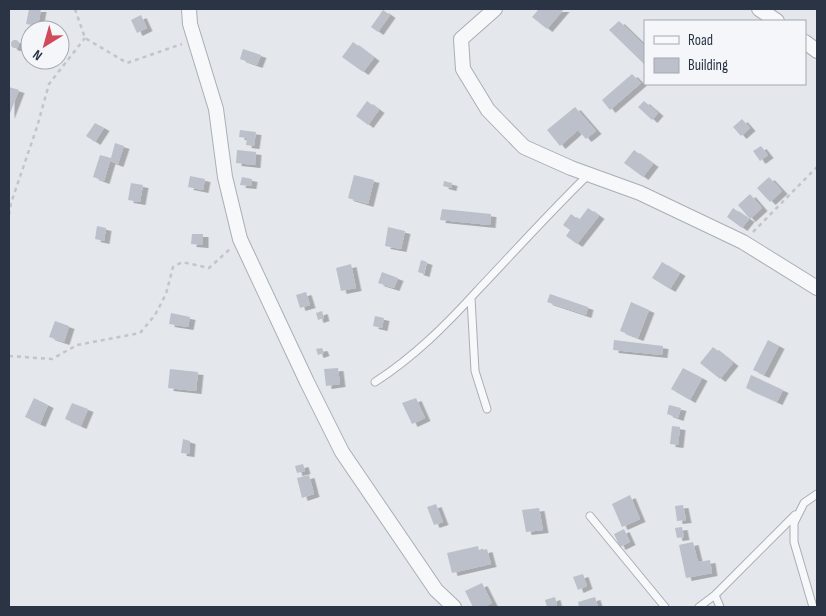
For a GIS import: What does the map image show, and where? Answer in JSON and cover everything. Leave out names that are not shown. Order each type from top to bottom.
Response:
[{"type":"street","points":[[189,9],[194,39],[216,109],[225,177],[240,239],[342,452],[436,590],[454,607]]},
{"type":"street","points":[[495,9],[461,39],[462,69],[488,110],[524,147],[640,193],[743,242],[817,288]]},
{"type":"street","points":[[759,9],[775,20]]},
{"type":"street","points":[[806,43],[817,51]]},
{"type":"lane","points":[[375,382],[396,369],[442,328],[558,204],[589,174]]},
{"type":"lane","points":[[471,298],[475,371],[488,409]]},
{"type":"lane","points":[[813,607],[794,542],[794,523],[804,503],[817,494]]},
{"type":"lane","points":[[699,607],[715,595],[801,510]]},
{"type":"lane","points":[[590,516],[665,607]]},
{"type":"lane","points":[[715,595],[720,607]]},
{"type":"path","points":[[75,9],[85,38],[127,63],[194,39]]},
{"type":"path","points":[[9,215],[49,84],[85,38]]},
{"type":"path","points":[[743,242],[817,167]]},
{"type":"path","points":[[9,356],[52,359],[77,345],[140,332],[155,315],[166,294],[173,267],[182,262],[209,268],[240,239]]},
{"type":"building","points":[[29,9],[41,9],[39,20],[27,20]]},
{"type":"building","points":[[539,9],[564,9],[547,29],[532,17]]},
{"type":"building","points":[[383,10],[390,15],[378,32],[371,27]]},
{"type":"building","points":[[141,15],[147,28],[137,33],[131,20]]},
{"type":"building","points":[[619,21],[644,45],[644,64],[609,30]]},
{"type":"building","points":[[15,40],[19,44],[15,48],[11,44]]},
{"type":"building","points":[[353,42],[374,58],[363,72],[342,57]]},
{"type":"building","points":[[243,49],[261,55],[257,65],[240,59]]},
{"type":"building","points":[[632,74],[641,83],[610,110],[602,100]]},
{"type":"building","points":[[9,87],[19,90],[9,116]]},
{"type":"building","points":[[367,101],[379,110],[368,125],[356,116]]},
{"type":"building","points":[[644,101],[658,113],[652,120],[638,107]]},
{"type":"building","points":[[575,107],[596,131],[586,139],[578,130],[560,146],[547,130]]},
{"type":"building","points":[[742,119],[750,128],[741,136],[733,127]]},
{"type":"building","points":[[95,123],[104,128],[95,142],[86,136]]},
{"type":"building","points":[[240,130],[256,132],[254,146],[246,145],[247,138],[239,137]]},
{"type":"building","points":[[115,143],[124,146],[118,164],[110,161],[104,181],[93,177],[100,155],[111,158]]},
{"type":"building","points":[[761,146],[768,155],[760,161],[753,151]]},
{"type":"building","points":[[237,150],[256,152],[255,165],[236,163]]},
{"type":"building","points":[[634,150],[653,164],[643,177],[624,163]]},
{"type":"building","points":[[354,175],[374,180],[368,204],[348,198]]},
{"type":"building","points":[[190,176],[205,179],[203,190],[188,187]]},
{"type":"building","points":[[242,177],[252,179],[251,186],[240,185]]},
{"type":"building","points":[[769,177],[782,191],[770,202],[757,188]]},
{"type":"building","points":[[444,181],[452,183],[451,188],[443,186]]},
{"type":"building","points":[[131,183],[143,185],[140,202],[128,200]]},
{"type":"building","points":[[750,194],[762,208],[750,219],[738,205]]},
{"type":"building","points":[[588,208],[599,216],[577,244],[566,236],[570,230],[563,225],[571,214],[579,220]]},
{"type":"building","points":[[733,208],[749,219],[742,228],[727,217]]},
{"type":"building","points":[[442,209],[491,214],[490,225],[440,220]]},
{"type":"building","points":[[97,226],[106,228],[104,241],[95,239]]},
{"type":"building","points":[[388,227],[405,231],[401,249],[385,246]]},
{"type":"building","points":[[192,234],[203,234],[203,245],[191,244]]},
{"type":"building","points":[[421,260],[427,262],[424,274],[418,272]]},
{"type":"building","points":[[662,262],[680,273],[670,289],[652,278]]},
{"type":"building","points":[[351,264],[356,288],[341,291],[336,268]]},
{"type":"building","points":[[382,272],[398,278],[394,288],[378,283]]},
{"type":"building","points":[[306,292],[310,305],[300,308],[296,295]]},
{"type":"building","points":[[550,294],[588,307],[586,315],[547,302]]},
{"type":"building","points":[[631,302],[649,310],[638,338],[620,331]]},
{"type":"building","points":[[322,311],[324,318],[318,320],[316,313]]},
{"type":"building","points":[[171,313],[190,317],[188,327],[169,324]]},
{"type":"building","points":[[375,316],[384,318],[382,328],[373,326]]},
{"type":"building","points":[[55,321],[69,326],[64,342],[49,337]]},
{"type":"building","points":[[614,340],[663,346],[662,355],[613,350]]},
{"type":"building","points":[[768,340],[779,346],[764,375],[753,370]]},
{"type":"building","points":[[713,347],[733,363],[720,379],[700,363]]},
{"type":"building","points":[[322,348],[324,353],[318,355],[316,349]]},
{"type":"building","points":[[338,368],[340,384],[326,386],[324,369]]},
{"type":"building","points":[[683,368],[702,378],[690,400],[671,389]]},
{"type":"building","points":[[170,369],[198,372],[196,391],[168,388]]},
{"type":"building","points":[[751,375],[783,390],[777,402],[746,388]]},
{"type":"building","points":[[34,398],[48,405],[40,424],[25,417]]},
{"type":"building","points":[[416,398],[425,418],[412,424],[402,403]]},
{"type":"building","points":[[72,403],[88,409],[81,426],[65,419]]},
{"type":"building","points":[[669,405],[681,408],[678,418],[667,414]]},
{"type":"building","points":[[672,426],[680,427],[678,445],[670,444]]},
{"type":"building","points":[[183,439],[190,441],[189,454],[181,453]]},
{"type":"building","points":[[303,464],[305,471],[297,473],[295,466]]},
{"type":"building","points":[[309,475],[314,494],[302,498],[297,478]]},
{"type":"building","points":[[630,495],[640,519],[622,527],[612,504]]},
{"type":"building","points":[[436,504],[443,522],[434,525],[427,507]]},
{"type":"building","points":[[683,505],[686,520],[677,521],[675,506]]},
{"type":"building","points":[[539,508],[543,530],[526,532],[522,510]]},
{"type":"building","points":[[682,527],[684,537],[677,538],[675,528]]},
{"type":"building","points":[[624,529],[630,542],[620,547],[614,534]]},
{"type":"building","points":[[693,542],[698,562],[710,560],[712,573],[686,578],[679,545]]},
{"type":"building","points":[[478,546],[479,551],[487,549],[491,564],[452,573],[447,553]]},
{"type":"building","points":[[583,574],[587,586],[578,590],[573,577]]},
{"type":"building","points":[[482,583],[492,603],[484,607],[473,607],[465,591]]},
{"type":"building","points":[[555,597],[557,606],[547,607],[545,600]]},
{"type":"building","points":[[595,597],[598,607],[579,607],[578,602]]}]
